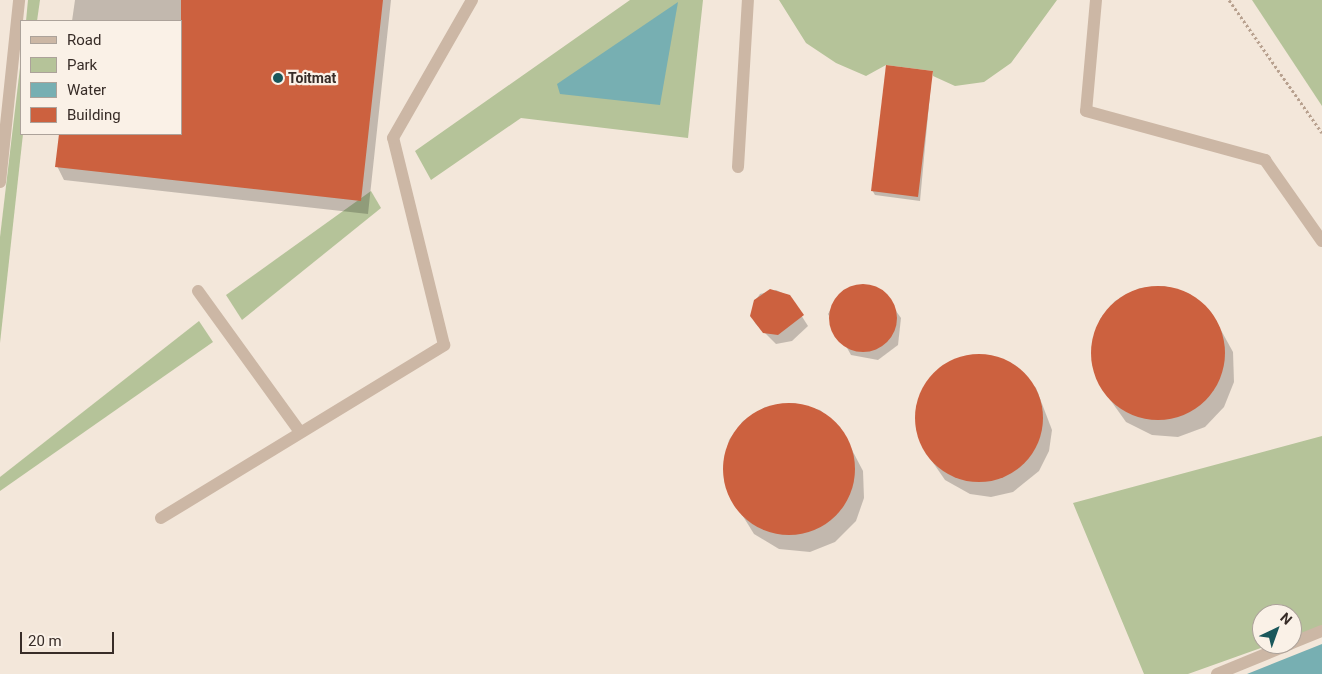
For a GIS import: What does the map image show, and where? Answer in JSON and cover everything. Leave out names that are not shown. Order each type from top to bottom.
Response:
[{"type":"lane","points":[[0,182],[19,0]]},
{"type":"lane","points":[[161,518],[444,345],[393,138],[472,0]]},
{"type":"lane","points":[[738,166],[748,0]]},
{"type":"lane","points":[[1096,0],[1086,111],[1265,160],[1322,241]]},
{"type":"lane","points":[[198,291],[300,432]]},
{"type":"lane","points":[[1302,639],[1322,631]]},
{"type":"lane","points":[[1217,674],[1266,654]]},
{"type":"path","points":[[1229,0],[1322,132]]},
{"type":"green space","points":[[28,0],[40,0],[37,20],[26,20]]},
{"type":"green space","points":[[630,0],[703,0],[688,138],[521,118],[431,180],[415,151]]},
{"type":"green space","points":[[779,0],[1057,0],[1011,63],[984,82],[955,86],[933,76],[933,71],[886,65],[866,76],[836,63],[806,43]]},
{"type":"green space","points":[[1252,0],[1322,0],[1322,106]]},
{"type":"green space","points":[[20,67],[20,135],[23,135],[0,343],[0,237]]},
{"type":"green space","points":[[371,191],[381,208],[242,320],[226,295]]},
{"type":"green space","points":[[199,321],[213,342],[0,491],[0,477]]},
{"type":"green space","points":[[1322,436],[1322,626],[1302,633],[1302,604],[1252,604],[1252,651],[1188,674],[1144,674],[1073,503]]},
{"type":"water","points":[[678,2],[660,105],[560,94],[557,84]]},
{"type":"water","points":[[1322,644],[1322,674],[1247,674],[1297,654],[1302,654],[1302,652]]},
{"type":"building","name":"Toitmat","points":[[181,0],[383,0],[361,201],[55,167],[59,135],[182,135]]},
{"type":"building","points":[[886,65],[933,71],[918,197],[871,191]]},
{"type":"building","points":[[863,284],[876,287],[887,294],[894,305],[897,318],[894,331],[887,342],[876,349],[863,352],[850,349],[839,342],[832,331],[829,318],[832,305],[839,294],[850,287]]},
{"type":"building","points":[[1158,286],[1184,291],[1206,305],[1220,327],[1225,353],[1220,379],[1206,401],[1184,415],[1158,420],[1132,415],[1110,401],[1096,379],[1091,353],[1096,327],[1110,305],[1132,291]]},
{"type":"building","points":[[770,289],[790,295],[804,315],[778,335],[763,333],[750,316],[754,300]]},
{"type":"building","points":[[979,354],[992,355],[1004,359],[1024,373],[1038,393],[1042,405],[1042,431],[1038,443],[1024,463],[1004,477],[992,481],[979,482],[966,481],[954,477],[934,463],[920,443],[916,431],[915,418],[916,405],[920,393],[934,373],[954,359],[966,355]]},
{"type":"building","points":[[789,403],[802,404],[814,408],[836,422],[850,444],[854,456],[854,482],[850,494],[836,516],[814,530],[802,534],[789,535],[776,534],[764,530],[742,516],[728,494],[724,482],[723,469],[724,456],[728,444],[742,422],[764,408],[776,404]]},
{"type":"place","name":"Toitmat","points":[[278,78]]}]
